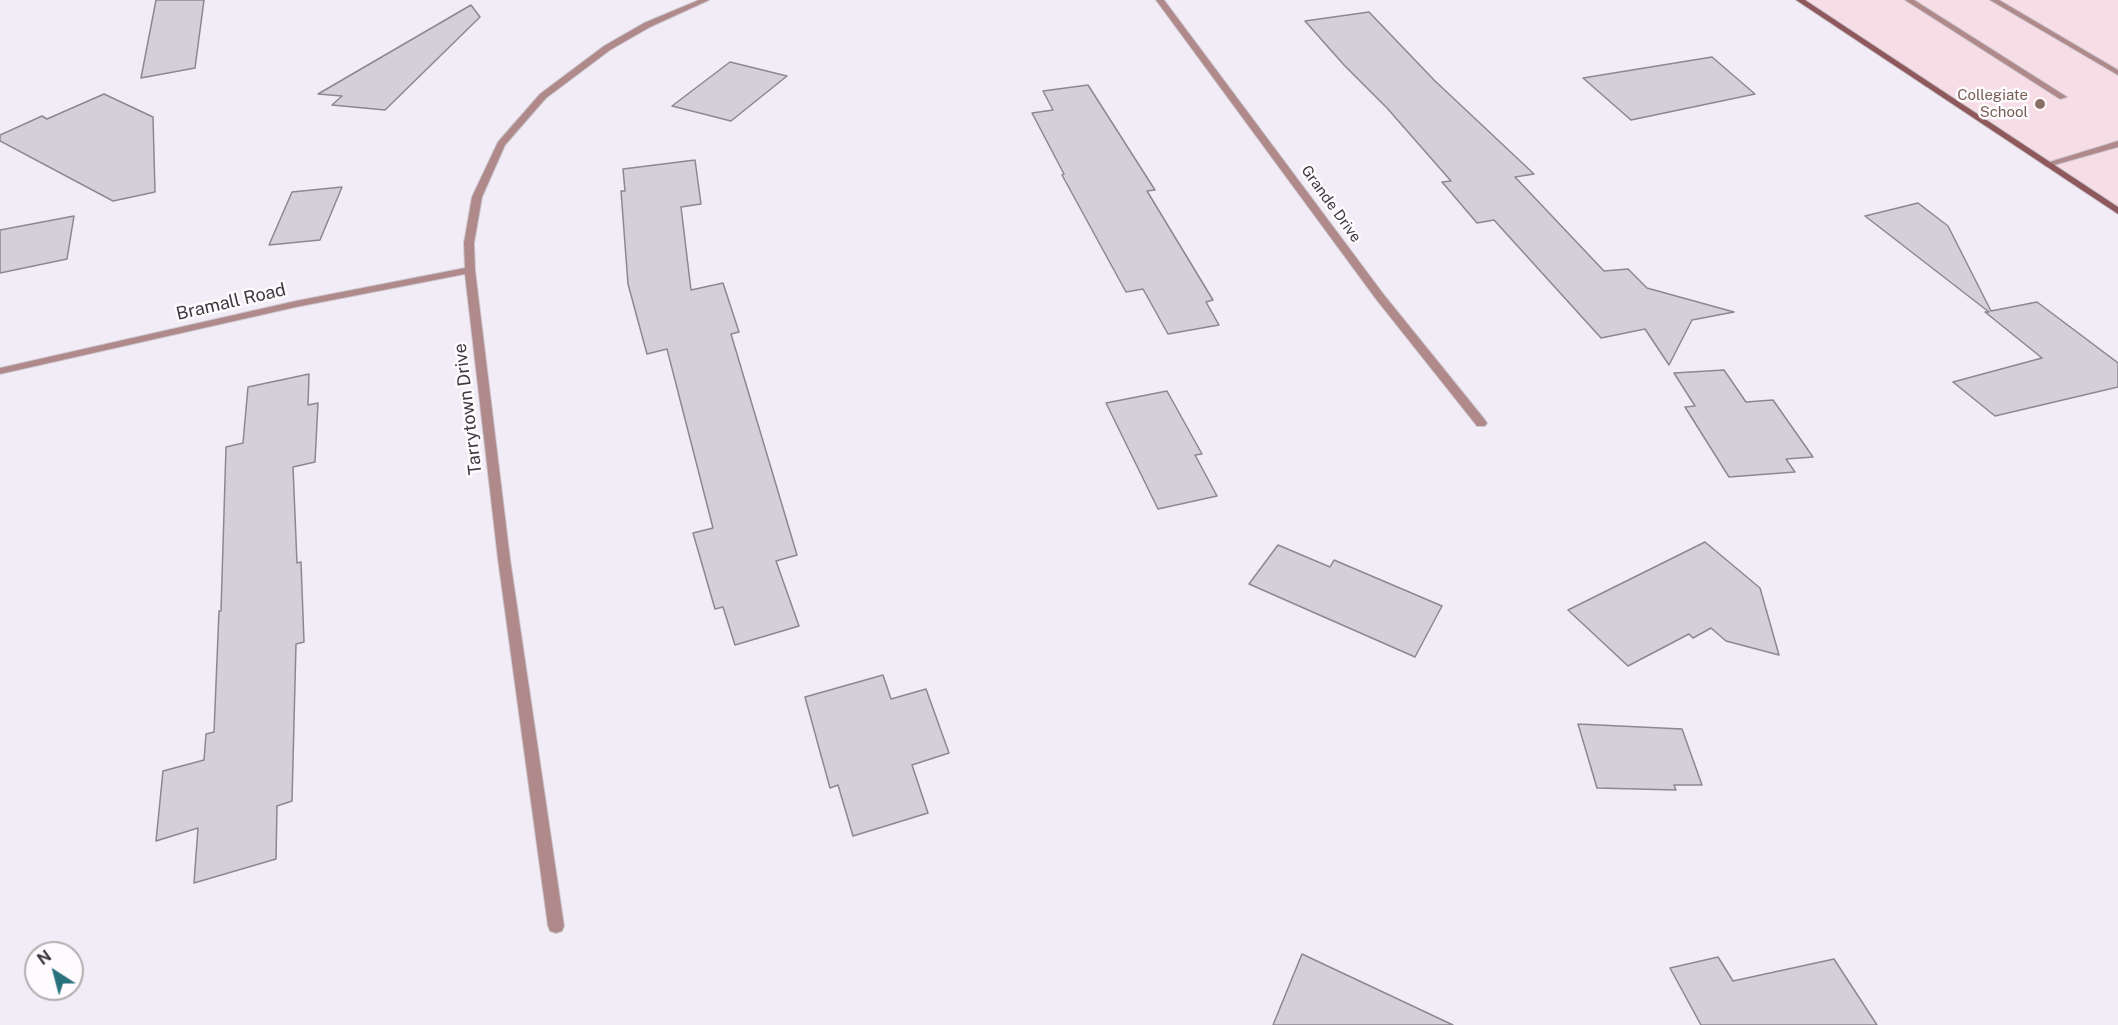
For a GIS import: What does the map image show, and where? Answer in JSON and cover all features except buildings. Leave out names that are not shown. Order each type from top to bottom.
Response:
[{"type":"street","name":"Tarrytown Drive","points":[[556,926],[504,559],[470,270],[469,243],[477,197],[501,144],[550,90],[607,48],[647,25],[705,0]]},
{"type":"street","name":"Grande Drive","points":[[1160,0],[1380,297],[1481,423]]},
{"type":"street","points":[[1800,0],[2118,211]]},
{"type":"street","points":[[1909,0],[2063,97]]},
{"type":"street","points":[[1994,0],[2118,73]]},
{"type":"street","points":[[2047,164],[2118,144]]},
{"type":"street","name":"Bramall Road","points":[[0,371],[296,304],[470,270]]},
{"type":"shaded area","name":"Collegiate School","points":[[1806,0],[2118,0],[2118,209]]},
{"type":"place","name":"Collegiate School","points":[[2040,104]]}]
